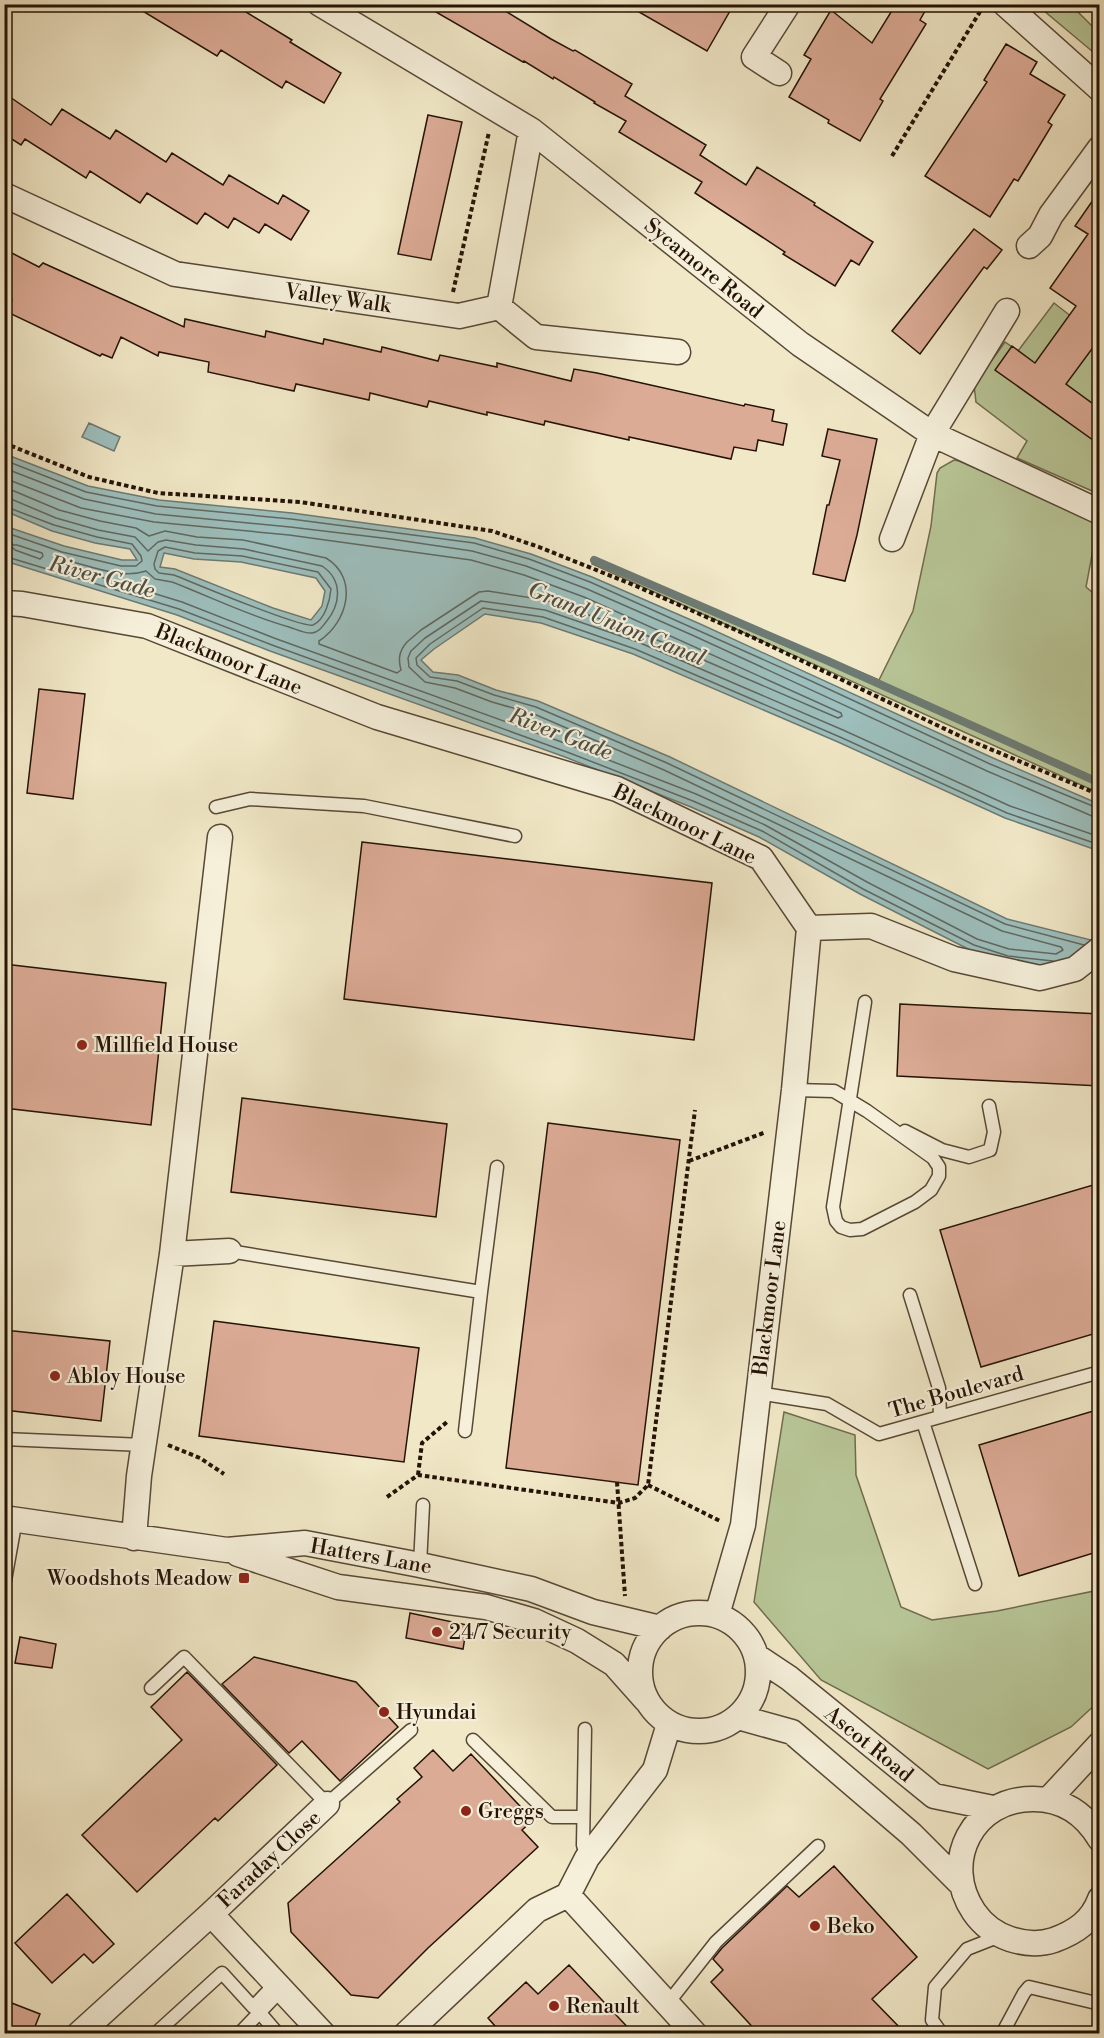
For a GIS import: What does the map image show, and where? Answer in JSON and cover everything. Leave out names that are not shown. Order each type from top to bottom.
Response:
[{"type":"street","name":"Sycamore Road","points":[[320,4],[531,130],[800,345],[932,434],[1100,512]]},
{"type":"street","points":[[779,73],[754,57],[788,4]]},
{"type":"street","points":[[1005,4],[1100,89]]},
{"type":"street","points":[[531,130],[499,308],[536,337],[678,352]]},
{"type":"street","points":[[1029,246],[1040,236],[1051,215],[1100,148]]},
{"type":"street","name":"Valley Walk","points":[[4,195],[175,274],[459,316],[499,308]]},
{"type":"street","points":[[892,539],[932,434],[1007,311]]},
{"type":"street","name":"Blackmoor Lane","points":[[13,603],[147,626],[377,717],[617,789],[761,858],[809,928],[794,1090],[743,1525],[717,1616]]},
{"type":"street","points":[[134,1538],[143,1445],[172,1254],[220,837]]},
{"type":"street","points":[[809,928],[871,926],[954,959],[1040,978],[1075,969],[1100,949]]},
{"type":"street","points":[[172,1254],[229,1251]]},
{"type":"street","name":"Hatters Lane","points":[[10,1518],[227,1550],[305,1543],[420,1564],[531,1589],[593,1612],[660,1628]]},
{"type":"street","points":[[227,1550],[338,1587],[486,1607],[534,1621],[577,1641],[614,1664],[656,1713],[669,1724],[686,1730],[705,1731],[723,1727],[738,1717],[749,1704],[756,1689],[758,1672],[756,1656],[743,1632],[732,1623],[717,1616],[699,1613],[681,1615],[665,1623],[652,1635],[643,1650],[640,1684],[646,1700]]},
{"type":"street","name":"Ascot Road","points":[[756,1656],[789,1678],[934,1796],[993,1808]]},
{"type":"street","name":"Ascot Road","points":[[738,1717],[792,1732],[911,1834],[961,1884]]},
{"type":"street","points":[[406,2034],[537,1910],[568,1895],[587,1858],[655,1770],[669,1724]]},
{"type":"street","points":[[1049,1799],[1100,1744]]},
{"type":"street","points":[[1098,1908],[1082,1925],[1068,1935],[1044,1943],[1025,1943],[1000,1936],[980,1921],[966,1900],[961,1884],[961,1858],[965,1844],[978,1822],[993,1808],[1017,1798],[1049,1799],[1073,1809],[1083,1817],[1100,1839]]},
{"type":"street","name":"Faraday Close","points":[[79,2034],[327,1804]]},
{"type":"street","points":[[568,1895],[695,2034]]},
{"type":"street","name":"Faraday Close","points":[[211,1914],[323,2034]]},
{"type":"lane","points":[[216,807],[250,799],[364,806],[515,836]]},
{"type":"lane","points":[[865,1002],[833,1207],[836,1221],[841,1227],[850,1230],[862,1229],[915,1202],[932,1190],[939,1176],[939,1167],[933,1158],[867,1111]]},
{"type":"lane","points":[[794,1090],[834,1091],[942,1150],[969,1156],[990,1150],[994,1132],[989,1106]]},
{"type":"lane","points":[[465,1431],[497,1167]]},
{"type":"lane","points":[[229,1251],[481,1292]]},
{"type":"lane","points":[[910,1295],[939,1388],[940,1417]]},
{"type":"lane","name":"The Boulevard","points":[[758,1393],[827,1404],[879,1434],[1100,1372]]},
{"type":"lane","points":[[923,1422],[975,1584]]},
{"type":"lane","points":[[4,1439],[143,1445]]},
{"type":"lane","points":[[420,1564],[423,1505]]},
{"type":"lane","points":[[4,1586],[10,1518]]},
{"type":"lane","points":[[151,1688],[184,1657],[327,1804],[411,1730]]},
{"type":"lane","points":[[585,1729],[583,1845],[587,1858]]},
{"type":"lane","points":[[473,1740],[552,1817],[583,1817]]},
{"type":"lane","points":[[668,2003],[716,1942],[818,1846]]},
{"type":"lane","points":[[942,2034],[932,2020],[935,1988],[967,1949],[1000,1936]]},
{"type":"lane","points":[[155,2034],[222,1973],[278,2034]]},
{"type":"lane","points":[[239,2034],[279,1986]]},
{"type":"lane","points":[[1002,2034],[1029,1987],[1092,2002]]},
{"type":"path","points":[[892,156],[985,4]]},
{"type":"path","points":[[448,314],[494,108]]},
{"type":"path","points":[[4,443],[89,477],[158,493],[300,502],[492,531],[539,547],[636,586],[754,638],[964,738],[1100,795]]},
{"type":"path","points":[[387,1497],[418,1475],[618,1503],[634,1498],[648,1485],[694,1110]]},
{"type":"path","points":[[688,1162],[771,1130],[789,1131]]},
{"type":"path","points":[[418,1475],[422,1443],[467,1406]]},
{"type":"path","points":[[143,1445],[166,1444],[200,1458],[224,1474]]},
{"type":"path","points":[[617,1482],[628,1621]]},
{"type":"path","points":[[648,1485],[722,1522],[743,1525]]},
{"type":"green space","points":[[1037,5],[1071,5],[1099,33],[1099,57]]},
{"type":"green space","points":[[1054,303],[1099,338],[1099,494],[1017,458],[1027,441],[976,402],[974,385],[1005,342],[1018,351]]},
{"type":"green space","points":[[954,460],[1098,523],[1086,587],[1099,598],[1099,793],[592,564],[594,560],[879,680],[913,611],[931,526],[937,473],[940,468]]},
{"type":"green space","points":[[784,1412],[855,1435],[856,1475],[901,1607],[932,1620],[997,1611],[1099,1590],[1099,1701],[1071,1727],[988,1769],[821,1680],[754,1602]]},
{"type":"water","points":[[89,423],[120,437],[114,451],[82,437]]},
{"type":"water","points":[[5,454],[88,486],[159,500],[292,513],[475,538],[531,554],[592,577],[1099,804],[1099,851],[1005,818],[838,742],[633,654],[541,623],[485,614],[421,660],[433,672],[458,675],[496,690],[538,701],[670,757],[1007,919],[1099,942],[1099,973],[1072,964],[1057,967],[1006,962],[972,951],[860,894],[759,837],[691,807],[565,757],[270,651],[177,615],[5,561],[5,526],[64,546],[122,560],[137,560],[130,549],[95,543],[52,531],[5,511]],"holes":[[[164,553],[194,559],[241,562],[316,578],[325,591],[322,606],[311,620],[273,608],[175,569],[160,567]]]},
{"type":"building","points":[[131,4],[233,4],[341,73],[324,103],[286,81],[282,88],[221,50],[217,56]]},
{"type":"building","points":[[422,4],[494,4],[632,84],[625,96],[706,145],[700,155],[746,185],[757,167],[873,242],[859,265],[851,260],[835,286],[783,254],[785,252],[695,193],[702,182],[619,132],[626,121],[554,77],[553,79]]},
{"type":"building","points":[[625,4],[734,4],[707,51]]},
{"type":"building","points":[[896,4],[929,4],[920,20],[926,24],[880,99],[883,101],[860,141],[789,97],[811,59],[804,55],[831,10],[872,43]]},
{"type":"building","points":[[1006,44],[1037,62],[1030,74],[1065,95],[1048,122],[1052,125],[1018,181],[1014,179],[990,217],[925,176],[987,82],[984,80]]},
{"type":"building","points":[[4,93],[51,125],[62,109],[110,139],[116,130],[166,162],[172,153],[223,185],[229,175],[278,204],[283,195],[309,211],[291,240],[265,224],[259,233],[234,218],[228,228],[205,213],[197,224],[147,193],[140,203],[90,171],[86,178],[25,139],[21,145],[4,134]]},
{"type":"building","points":[[428,115],[462,122],[431,260],[398,254]]},
{"type":"building","points":[[1100,190],[1100,338],[1066,384],[1100,409],[1100,445],[995,370],[1012,346],[1035,363],[1076,306],[1050,288],[1088,234],[1075,226]]},
{"type":"building","points":[[974,229],[1002,250],[987,269],[984,267],[920,354],[892,331]]},
{"type":"building","points":[[4,249],[39,267],[43,263],[184,327],[185,319],[265,337],[266,331],[323,344],[324,339],[381,352],[382,347],[438,361],[440,355],[497,367],[497,363],[571,381],[574,369],[744,406],[745,404],[774,410],[772,421],[787,424],[783,445],[758,440],[756,451],[734,447],[731,459],[629,437],[629,440],[545,421],[544,425],[487,412],[487,415],[429,401],[427,407],[370,393],[369,400],[296,384],[294,391],[208,372],[209,362],[159,352],[158,356],[121,337],[112,358],[102,354],[100,356],[7,312],[12,300],[4,296]]},
{"type":"building","points":[[828,429],[877,439],[845,581],[813,574],[827,505],[829,505],[840,460],[822,456]]},
{"type":"building","points":[[39,689],[85,694],[73,799],[27,793]]},
{"type":"building","points":[[362,842],[712,883],[694,1040],[344,999]]},
{"type":"building","name":"Millfield House","points":[[4,964],[166,983],[151,1125],[4,1108]]},
{"type":"building","points":[[900,1004],[1100,1014],[1100,1086],[897,1076]]},
{"type":"building","points":[[242,1098],[447,1124],[436,1217],[231,1192]]},
{"type":"building","points":[[548,1123],[680,1140],[638,1485],[506,1468]]},
{"type":"building","points":[[1100,1183],[1100,1332],[981,1367],[940,1230]]},
{"type":"building","points":[[214,1321],[419,1348],[404,1462],[199,1436]]},
{"type":"building","name":"Abloy House","points":[[4,1330],[110,1341],[101,1421],[4,1410]]},
{"type":"building","points":[[1100,1409],[1100,1551],[1019,1576],[979,1445]]},
{"type":"building","name":"24/7 Security","points":[[410,1613],[467,1625],[463,1649],[406,1638]]},
{"type":"building","points":[[20,1637],[56,1644],[52,1668],[15,1663]]},
{"type":"building","points":[[254,1657],[356,1682],[398,1727],[340,1781],[302,1741],[289,1753],[222,1684]]},
{"type":"building","points":[[187,1672],[277,1765],[218,1821],[215,1818],[137,1892],[82,1835],[182,1740],[151,1707]]},
{"type":"building","points":[[433,1750],[453,1771],[471,1754],[533,1820],[522,1830],[538,1847],[428,1948],[378,1998],[351,1995],[291,1932],[288,1903],[400,1802],[397,1799],[422,1777],[414,1768]]},
{"type":"building","name":"Beko","points":[[834,1866],[917,1957],[872,1999],[906,2034],[759,2034],[711,1982],[723,1970],[713,1959],[787,1886],[799,1897]]},
{"type":"building","points":[[67,1894],[114,1944],[93,1963],[84,1954],[52,1983],[15,1943]]},
{"type":"building","name":"Renault","points":[[569,1965],[634,2034],[502,2034],[488,2018],[526,1982],[538,1994]]},
{"type":"building","points":[[4,2000],[40,2014],[32,2034],[4,2034]]},
{"type":"waterway","points":[[594,560],[828,661],[1100,783]]},
{"type":"place","name":"Millfield House","points":[[82,1045]]},
{"type":"place","name":"Abloy House","points":[[55,1376]]},
{"type":"place","name":"Woodshots Meadow","points":[[244,1578]]},
{"type":"place","name":"24/7 Security","points":[[437,1632]]},
{"type":"place","name":"Hyundai","points":[[384,1712]]},
{"type":"place","name":"Greggs","points":[[466,1811]]},
{"type":"place","name":"Beko","points":[[815,1926]]},
{"type":"place","name":"Renault","points":[[554,2006]]},
{"type":"water label","name":"River Gade","points":[[102,576]]},
{"type":"water label","name":"Grand Union Canal","points":[[617,623]]},
{"type":"water label","name":"River Gade","points":[[561,733]]}]
